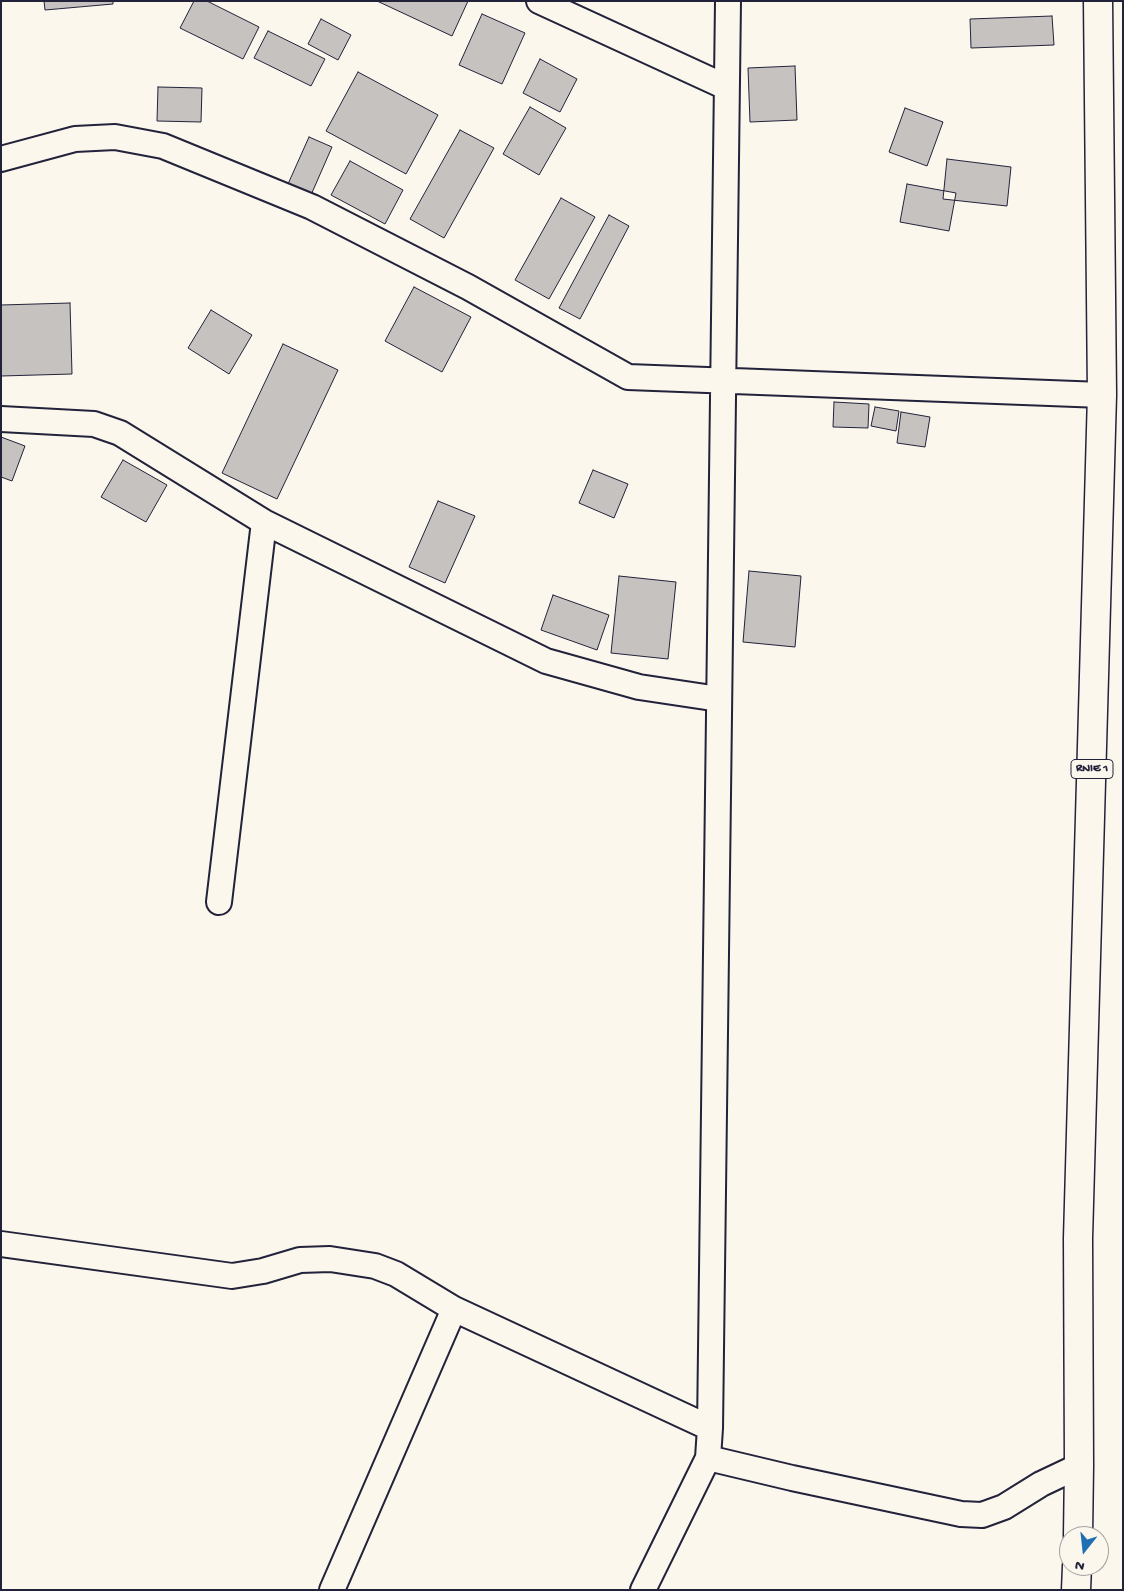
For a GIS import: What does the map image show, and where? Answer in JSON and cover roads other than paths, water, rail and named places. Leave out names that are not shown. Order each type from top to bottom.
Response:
[{"type":"highway","name":"RNIE 1","points":[[1078,1526],[1078,1238],[1102,395],[1098,1]]},
{"type":"highway","points":[[1076,1590],[1077,1576]]},
{"type":"street","points":[[539,1],[726,87]]},
{"type":"street","points":[[643,1590],[708,1458],[710,1428],[728,1]]},
{"type":"street","points":[[1,160],[75,139],[115,137],[163,146],[312,207],[468,287],[628,377],[1102,395]]},
{"type":"street","points":[[1,419],[94,424],[120,433],[264,522],[546,661],[638,687],[719,699]]},
{"type":"street","points":[[219,902],[264,522]]},
{"type":"street","points":[[1,1244],[232,1276],[263,1271],[300,1260],[330,1259],[375,1266],[396,1274],[454,1310],[710,1428]]},
{"type":"street","points":[[332,1590],[454,1310]]},
{"type":"street","points":[[708,1458],[961,1514],[982,1515],[1004,1507],[1041,1484],[1079,1466]]}]
